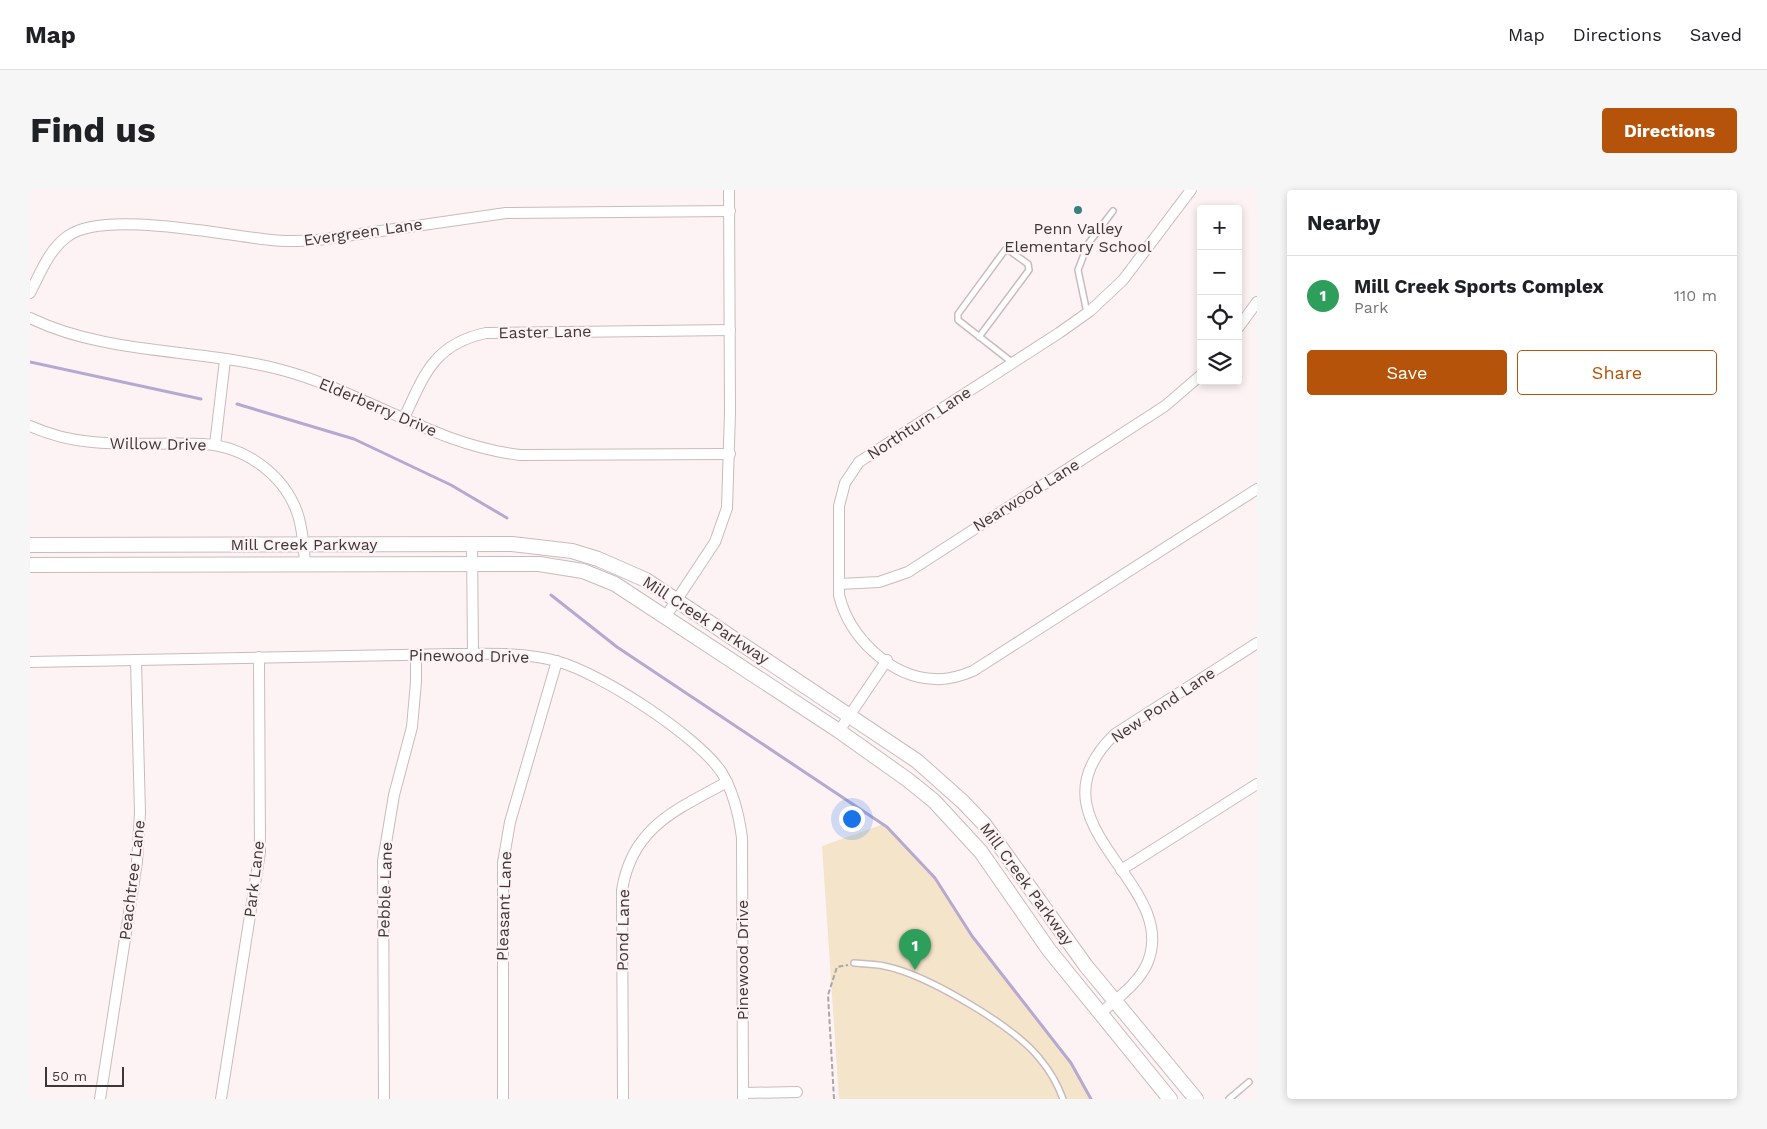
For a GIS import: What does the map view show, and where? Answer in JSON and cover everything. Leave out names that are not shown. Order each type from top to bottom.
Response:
[{"type":"main road","name":"Mill Creek Parkway","points":[[30,545],[472,544],[542,546],[572,551],[622,568],[678,600],[850,715],[916,761],[968,807],[1004,848],[1061,932],[1196,1099]]},
{"type":"main road","name":"Mill Creek Parkway","points":[[30,565],[548,565],[582,571],[615,584],[839,731],[908,780],[961,828],[995,871],[1049,950],[1170,1099]]},
{"type":"street","points":[[666,616],[715,542],[722,526],[729,490],[729,190]]},
{"type":"street","name":"Northturn Lane","points":[[1191,190],[1123,280],[1088,313],[866,456],[850,474],[842,492],[839,506],[839,584],[842,606],[856,634],[870,649],[904,671],[935,680],[958,677],[973,671],[1257,489]]},
{"type":"street","name":"Evergreen Lane","points":[[30,293],[58,244],[68,236],[88,227],[163,226],[295,241],[318,240],[506,213],[730,211]]},
{"type":"street","points":[[1242,323],[1257,302]]},
{"type":"street","name":"Elderberry Drive","points":[[30,318],[94,341],[225,360],[281,370],[317,380],[466,444],[520,455],[730,454]]},
{"type":"street","name":"Easter Lane","points":[[404,418],[424,374],[436,358],[452,345],[472,336],[514,333],[730,330]]},
{"type":"street","points":[[215,445],[225,360]]},
{"type":"street","name":"Nearwood Lane","points":[[839,584],[879,582],[908,572],[1165,406],[1197,378]]},
{"type":"street","name":"Willow Drive","points":[[30,426],[69,439],[93,442],[215,445],[237,452],[253,460],[276,478],[292,502],[300,521],[305,564]]},
{"type":"street","points":[[472,544],[473,654]]},
{"type":"street","name":"New Pond Lane","points":[[1100,1014],[1140,976],[1147,964],[1152,938],[1145,908],[1095,829],[1088,814],[1086,786],[1096,754],[1115,734],[1257,643]]},
{"type":"street","name":"Pinewood Drive","points":[[30,662],[416,654],[519,655],[557,661],[595,676],[664,720],[694,742],[709,756],[726,782],[736,804],[742,838],[743,1096]]},
{"type":"street","name":"Pebble Lane","points":[[384,1099],[383,861],[394,795],[412,727],[416,682],[416,654]]},
{"type":"street","name":"Park Lane","points":[[221,1099],[260,852],[259,657]]},
{"type":"street","name":"Peachtree Lane","points":[[100,1099],[140,838],[136,660]]},
{"type":"street","points":[[839,731],[887,660]]},
{"type":"street","name":"Pleasant Lane","points":[[502,1099],[503,863],[510,822],[557,661]]},
{"type":"street","name":"Pond Lane","points":[[623,1099],[622,890],[628,864],[644,836],[655,824],[668,814],[726,782]]},
{"type":"street","points":[[1121,870],[1257,784]]},
{"type":"street","points":[[743,1096],[797,1092]]},
{"type":"lane","points":[[1088,313],[1078,270],[1088,244],[1113,211]]},
{"type":"lane","points":[[979,337],[1029,270],[1028,264],[1010,251],[1005,250],[958,314],[958,320],[979,337],[1012,362]]},
{"type":"lane","points":[[854,963],[885,966],[915,976],[991,1018],[1040,1058],[1058,1086],[1063,1099]]},
{"type":"lane","points":[[1229,1099],[1249,1082]]},
{"type":"path","points":[[834,1099],[828,995],[836,967],[854,963]]},
{"type":"shaded area","points":[[884,824],[935,878],[969,931],[1071,1063],[1090,1099],[839,1099],[822,846]]},
{"type":"waterway","points":[[30,362],[201,399]]},
{"type":"waterway","points":[[237,404],[354,439],[451,485],[507,518]]},
{"type":"waterway","points":[[551,595],[617,647],[887,827],[935,878],[972,936],[1071,1063],[1091,1099]]},
{"type":"place","name":"Penn Valley Elementary School","points":[[1078,210]]},
{"type":"place","name":"Mill Creek Sports Complex","points":[[915,970]]}]
